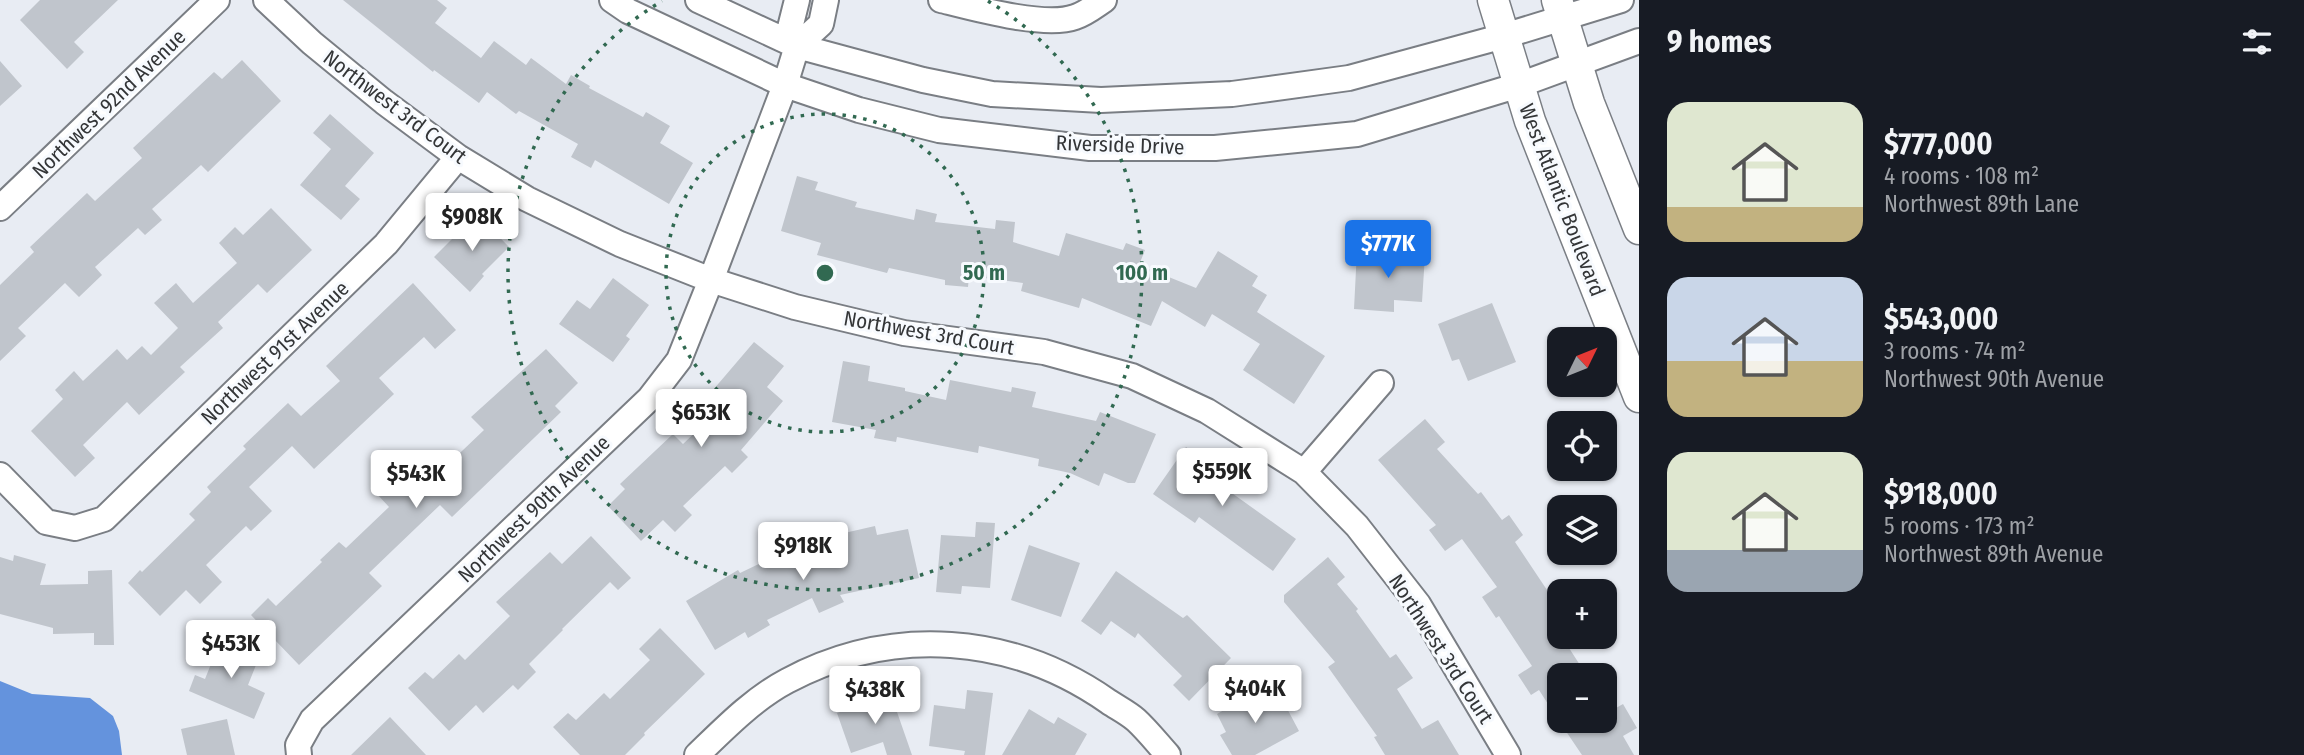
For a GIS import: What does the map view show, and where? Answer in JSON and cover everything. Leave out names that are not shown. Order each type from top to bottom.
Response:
[{"type":"main road","name":"West Atlantic Boulevard","points":[[1493,0],[1530,121],[1639,397]]},
{"type":"main road","points":[[1559,9],[1589,103],[1639,229]]},
{"type":"street","name":"Northwest 92nd Avenue","points":[[0,208],[217,0]]},
{"type":"street","name":"Northwest 3rd Court","points":[[266,0],[312,43],[457,157],[527,199],[620,244],[712,280],[795,307],[892,330],[1044,352],[1132,376],[1208,411],[1304,472],[1357,526],[1418,604],[1508,755]]},
{"type":"street","name":"Riverside Drive","points":[[612,0],[628,11],[785,85],[859,110],[939,130],[1090,148],[1215,148],[1357,134],[1518,85],[1639,41]]},
{"type":"street","name":"Riverside Drive","points":[[698,0],[797,46],[923,80],[992,94],[1101,100],[1232,94],[1349,78],[1504,36],[1559,9],[1622,0]]},
{"type":"street","points":[[797,0],[790,28],[797,46],[821,24],[826,0]]},
{"type":"street","points":[[940,0],[988,12],[1052,20],[1076,17],[1104,0]]},
{"type":"street","name":"Northwest 90th Avenue","points":[[299,750],[312,720],[649,399],[679,359],[712,280],[797,46]]},
{"type":"street","name":"Northwest 91st Avenue","points":[[0,475],[46,522],[75,528],[104,519],[386,244],[457,157]]},
{"type":"street","points":[[1304,472],[1381,383]]},
{"type":"street","points":[[697,755],[738,715],[785,681],[839,657],[899,645],[949,644],[1004,653],[1035,662],[1082,683],[1135,720],[1168,755]]},
{"type":"water","points":[[0,681],[32,694],[90,698],[113,716],[119,731],[122,755],[0,755]]},
{"type":"building","points":[[40,0],[118,0],[74,42],[84,52],[67,69],[20,20]]},
{"type":"building","points":[[343,0],[437,0],[447,8],[435,23],[481,58],[494,41],[526,65],[531,58],[566,84],[571,75],[590,86],[589,88],[643,117],[646,112],[670,126],[660,143],[693,163],[669,204],[595,160],[591,168],[571,157],[578,144],[519,111],[516,114],[487,92],[479,103],[434,70],[433,72]]},
{"type":"building","points":[[242,60],[281,101],[208,172],[201,165],[152,209],[162,220],[145,235],[138,228],[95,267],[102,275],[79,297],[65,283],[18,328],[26,336],[0,361],[0,285],[34,252],[30,247],[87,193],[95,201],[142,158],[133,148],[214,72],[222,79]]},
{"type":"building","points":[[0,61],[22,86],[0,106]]},
{"type":"building","points":[[330,114],[374,153],[345,186],[360,199],[341,220],[300,185],[331,149],[313,133]]},
{"type":"building","points":[[797,176],[818,182],[815,190],[857,202],[855,207],[914,220],[916,209],[937,214],[935,222],[995,229],[996,220],[1015,222],[1013,242],[1059,256],[1066,233],[1123,250],[1126,243],[1145,250],[1139,265],[1196,288],[1218,251],[1258,276],[1252,286],[1267,295],[1257,312],[1325,356],[1294,404],[1243,370],[1260,344],[1212,314],[1205,327],[1162,301],[1151,326],[1082,298],[1079,308],[1021,291],[1023,283],[969,276],[968,287],[945,285],[945,280],[889,268],[887,273],[817,255],[821,243],[781,231]]},
{"type":"building","points":[[271,208],[312,250],[267,293],[258,284],[218,322],[223,328],[180,367],[185,372],[139,415],[127,402],[83,445],[95,458],[75,477],[31,431],[63,399],[55,390],[74,371],[83,381],[117,349],[127,360],[142,346],[151,355],[178,328],[154,303],[176,283],[193,303],[237,263],[219,243],[235,227],[243,235]]},
{"type":"building","points":[[477,214],[509,247],[482,274],[484,276],[470,292],[434,257]]},
{"type":"building","points":[[1357,250],[1425,255],[1422,302],[1394,300],[1394,312],[1354,309]]},
{"type":"building","points":[[613,278],[649,305],[626,336],[630,339],[613,362],[559,324],[577,300],[590,309]]},
{"type":"building","points":[[413,283],[456,330],[435,349],[424,337],[379,378],[394,394],[314,469],[292,446],[249,487],[272,511],[251,531],[246,526],[206,565],[222,582],[200,604],[186,590],[160,616],[128,583],[195,520],[189,514],[211,492],[207,487],[246,449],[243,446],[288,403],[301,416],[340,381],[326,366]]},
{"type":"building","points":[[1492,303],[1516,362],[1468,381],[1459,359],[1452,361],[1438,324]]},
{"type":"building","points":[[754,342],[784,366],[767,387],[783,401],[741,450],[748,457],[732,473],[725,466],[683,506],[692,515],[675,532],[663,520],[641,541],[608,506],[625,489],[620,484],[673,434],[683,444],[727,402],[713,390]]},
{"type":"building","points":[[546,349],[578,383],[555,406],[561,412],[452,517],[440,505],[369,573],[382,586],[299,665],[251,615],[268,598],[276,606],[339,542],[346,548],[389,507],[377,494],[393,478],[408,493],[436,466],[441,471],[484,430],[471,417]]},
{"type":"building","points":[[843,361],[870,366],[868,381],[905,388],[905,391],[946,400],[950,380],[1011,392],[1012,387],[1036,392],[1032,407],[1096,421],[1100,412],[1156,434],[1135,483],[1128,483],[1104,473],[1099,486],[1070,473],[1038,466],[1039,459],[979,446],[978,453],[897,437],[896,442],[874,438],[876,430],[832,422]]},
{"type":"building","points":[[1425,419],[1445,442],[1437,449],[1478,494],[1481,492],[1502,520],[1509,515],[1523,535],[1515,542],[1547,590],[1547,649],[1570,649],[1579,663],[1547,663],[1547,702],[1539,690],[1531,695],[1518,675],[1532,666],[1499,616],[1496,618],[1482,597],[1497,587],[1462,539],[1445,551],[1429,530],[1436,525],[1378,460]]},
{"type":"building","points":[[1186,447],[1236,481],[1229,491],[1296,539],[1273,571],[1199,517],[1195,523],[1153,494]]},
{"type":"building","points":[[976,522],[995,523],[990,588],[962,586],[961,594],[936,592],[941,535],[975,537]]},
{"type":"building","points":[[875,526],[877,535],[908,529],[919,578],[840,595],[844,602],[819,613],[812,598],[767,620],[770,625],[748,638],[745,632],[715,650],[686,601],[738,570],[740,573],[784,552],[789,562],[841,537],[840,534]]},
{"type":"building","points":[[591,536],[631,578],[618,590],[610,582],[562,629],[529,664],[536,672],[518,690],[513,685],[483,713],[476,705],[449,731],[408,688],[425,672],[433,679],[459,654],[465,660],[510,616],[496,602],[550,552],[562,564]]},
{"type":"building","points":[[1029,545],[1080,563],[1061,617],[1011,600]]},
{"type":"building","points":[[14,555],[46,564],[40,585],[88,584],[88,571],[112,570],[114,645],[94,645],[94,633],[53,634],[53,628],[0,614],[0,557],[13,561]]},
{"type":"building","points":[[1328,557],[1345,577],[1337,584],[1358,609],[1356,611],[1390,658],[1396,654],[1413,678],[1397,689],[1422,729],[1438,720],[1459,755],[1385,755],[1374,737],[1377,736],[1328,667],[1335,662],[1284,602],[1284,595]]},
{"type":"building","points":[[1116,571],[1183,618],[1187,615],[1231,658],[1189,701],[1173,685],[1182,676],[1138,633],[1135,638],[1111,621],[1101,635],[1081,621]]},
{"type":"building","points":[[660,628],[705,674],[625,755],[580,755],[553,727],[568,713],[576,720],[604,693],[610,699],[650,660],[639,649]]},
{"type":"building","points":[[221,639],[260,655],[248,685],[265,693],[254,719],[189,691],[195,675],[205,679]]},
{"type":"building","points":[[889,689],[912,755],[887,755],[883,742],[851,753],[837,713],[870,702],[868,696]]},
{"type":"building","points":[[967,690],[993,693],[985,755],[964,755],[965,751],[929,746],[934,705],[965,709]]},
{"type":"building","points":[[1259,690],[1270,709],[1283,701],[1299,731],[1255,755],[1232,755],[1220,735],[1226,732],[1217,714]]},
{"type":"building","points":[[1623,704],[1637,728],[1623,736],[1634,755],[1582,755],[1567,733],[1617,733],[1617,707]]},
{"type":"building","points":[[1029,709],[1054,724],[1058,717],[1087,734],[1075,755],[1002,755]]},
{"type":"building","points":[[390,717],[426,755],[351,755]]},
{"type":"building","points":[[227,719],[235,755],[187,755],[181,729]]}]
